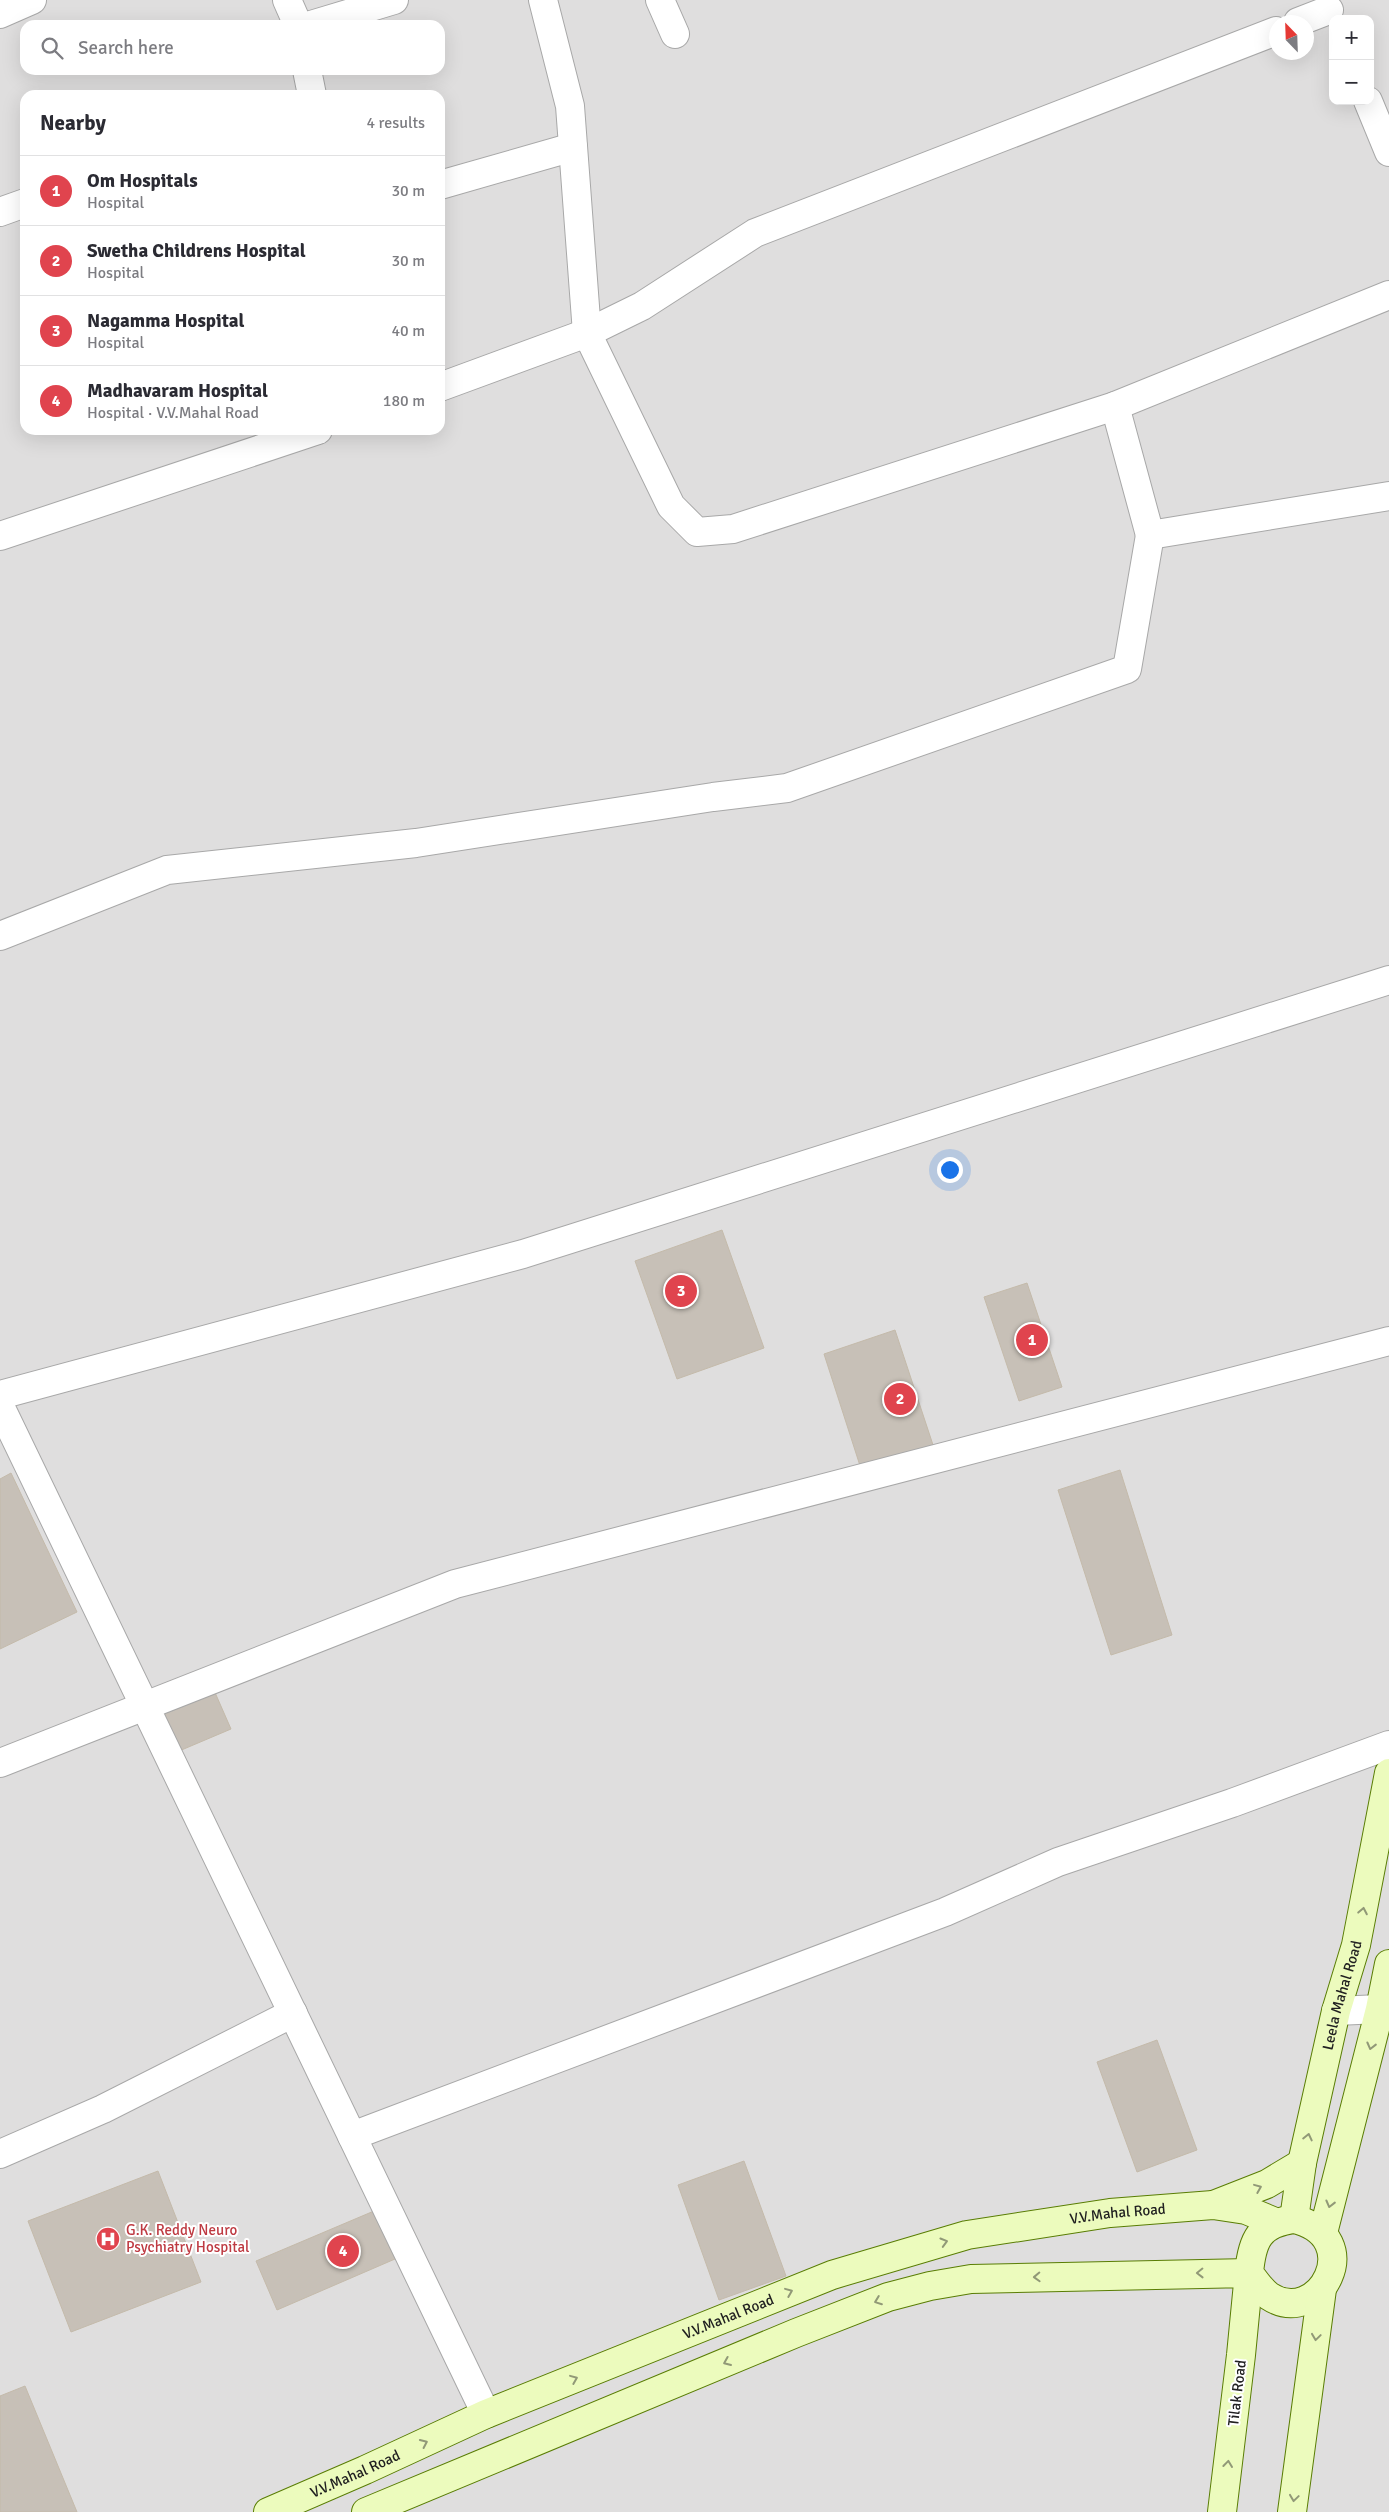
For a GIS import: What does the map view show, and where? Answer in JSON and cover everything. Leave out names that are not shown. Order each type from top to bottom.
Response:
[{"type":"main road","name":"Leela Mahal Road","points":[[1284,2220],[1302,2163],[1336,2011],[1356,1945],[1389,1773]]},
{"type":"main road","points":[[1323,2233],[1385,2007],[1389,1964]]},
{"type":"main road","name":"V.V.Mahal Road","points":[[1213,2206],[1267,2184],[1302,2163]]},
{"type":"main road","name":"V.V.Mahal Road","points":[[268,2512],[366,2470],[486,2414],[832,2275],[967,2236],[1110,2213],[1213,2206],[1246,2210],[1284,2220]]},
{"type":"main road","points":[[1248,2273],[1251,2253],[1259,2235],[1284,2220],[1310,2223],[1323,2233],[1332,2251],[1332,2271],[1322,2289],[1292,2512]]},
{"type":"main road","points":[[366,2512],[796,2333],[888,2297],[915,2290],[971,2279],[1248,2273],[1270,2296],[1282,2302],[1297,2302],[1311,2298],[1322,2289]]},
{"type":"main road","name":"Tilak Road","points":[[1222,2512],[1241,2355],[1248,2273]]},
{"type":"street","points":[[0,14],[32,0]]},
{"type":"street","points":[[287,0],[296,20]]},
{"type":"street","points":[[328,20],[394,0]]},
{"type":"street","points":[[543,0],[570,106],[587,333],[671,506],[697,532],[733,529],[1115,406],[1389,295]]},
{"type":"street","points":[[660,0],[675,34]]},
{"type":"street","points":[[1314,16],[1329,10]]},
{"type":"street","points":[[445,385],[587,333],[642,306],[755,233],[1269,34]]},
{"type":"street","points":[[1370,105],[1389,152]]},
{"type":"street","points":[[445,184],[573,147]]},
{"type":"street","points":[[0,212],[20,204]]},
{"type":"street","points":[[0,936],[167,870],[416,843],[796,784],[1127,669],[1150,535],[1115,406]]},
{"type":"street","points":[[0,536],[303,435]]},
{"type":"street","points":[[1150,535],[1389,496]]},
{"type":"street","points":[[0,1395],[524,1254],[1389,980]]},
{"type":"street","points":[[0,1763],[455,1584],[1389,1341]]},
{"type":"street","points":[[0,1406],[486,2414]]},
{"type":"street","points":[[352,2136],[945,1912],[1058,1862],[1232,1803],[1389,1745]]},
{"type":"street","points":[[1336,2011],[1385,2007]]},
{"type":"street","points":[[0,2154],[103,2109],[293,2013]]},
{"type":"shaded area","points":[[0,0],[1389,0],[1389,2512],[0,2512]]},
{"type":"building","points":[[722,1230],[764,1348],[677,1379],[635,1261]]},
{"type":"building","points":[[1027,1283],[1062,1387],[1019,1401],[984,1297]]},
{"type":"building","points":[[895,1330],[935,1451],[863,1475],[824,1354]]},
{"type":"building","points":[[1120,1470],[1172,1635],[1111,1655],[1058,1490]]},
{"type":"building","points":[[11,1473],[77,1612],[0,1649],[0,1479]]},
{"type":"building","points":[[206,1672],[231,1729],[172,1754],[147,1697]]},
{"type":"building","points":[[1157,2040],[1197,2150],[1137,2172],[1097,2062]]},
{"type":"building","points":[[744,2161],[786,2276],[719,2300],[678,2185]]},
{"type":"building","points":[[158,2171],[201,2282],[71,2332],[28,2221]]},
{"type":"building","points":[[374,2211],[395,2259],[277,2310],[256,2261]]},
{"type":"building","points":[[25,2386],[77,2512],[0,2512],[0,2396]]},
{"type":"place","name":"Nagamma Hospital","points":[[681,1291]]},
{"type":"place","name":"Om Hospitals","points":[[1032,1340]]},
{"type":"place","name":"Swetha Childrens Hospital","points":[[900,1399]]},
{"type":"place","name":"G.K. Reddy Neuro Psychiatry Hospital","points":[[108,2239]]},
{"type":"place","name":"Madhavaram Hospital","points":[[343,2251]]}]
